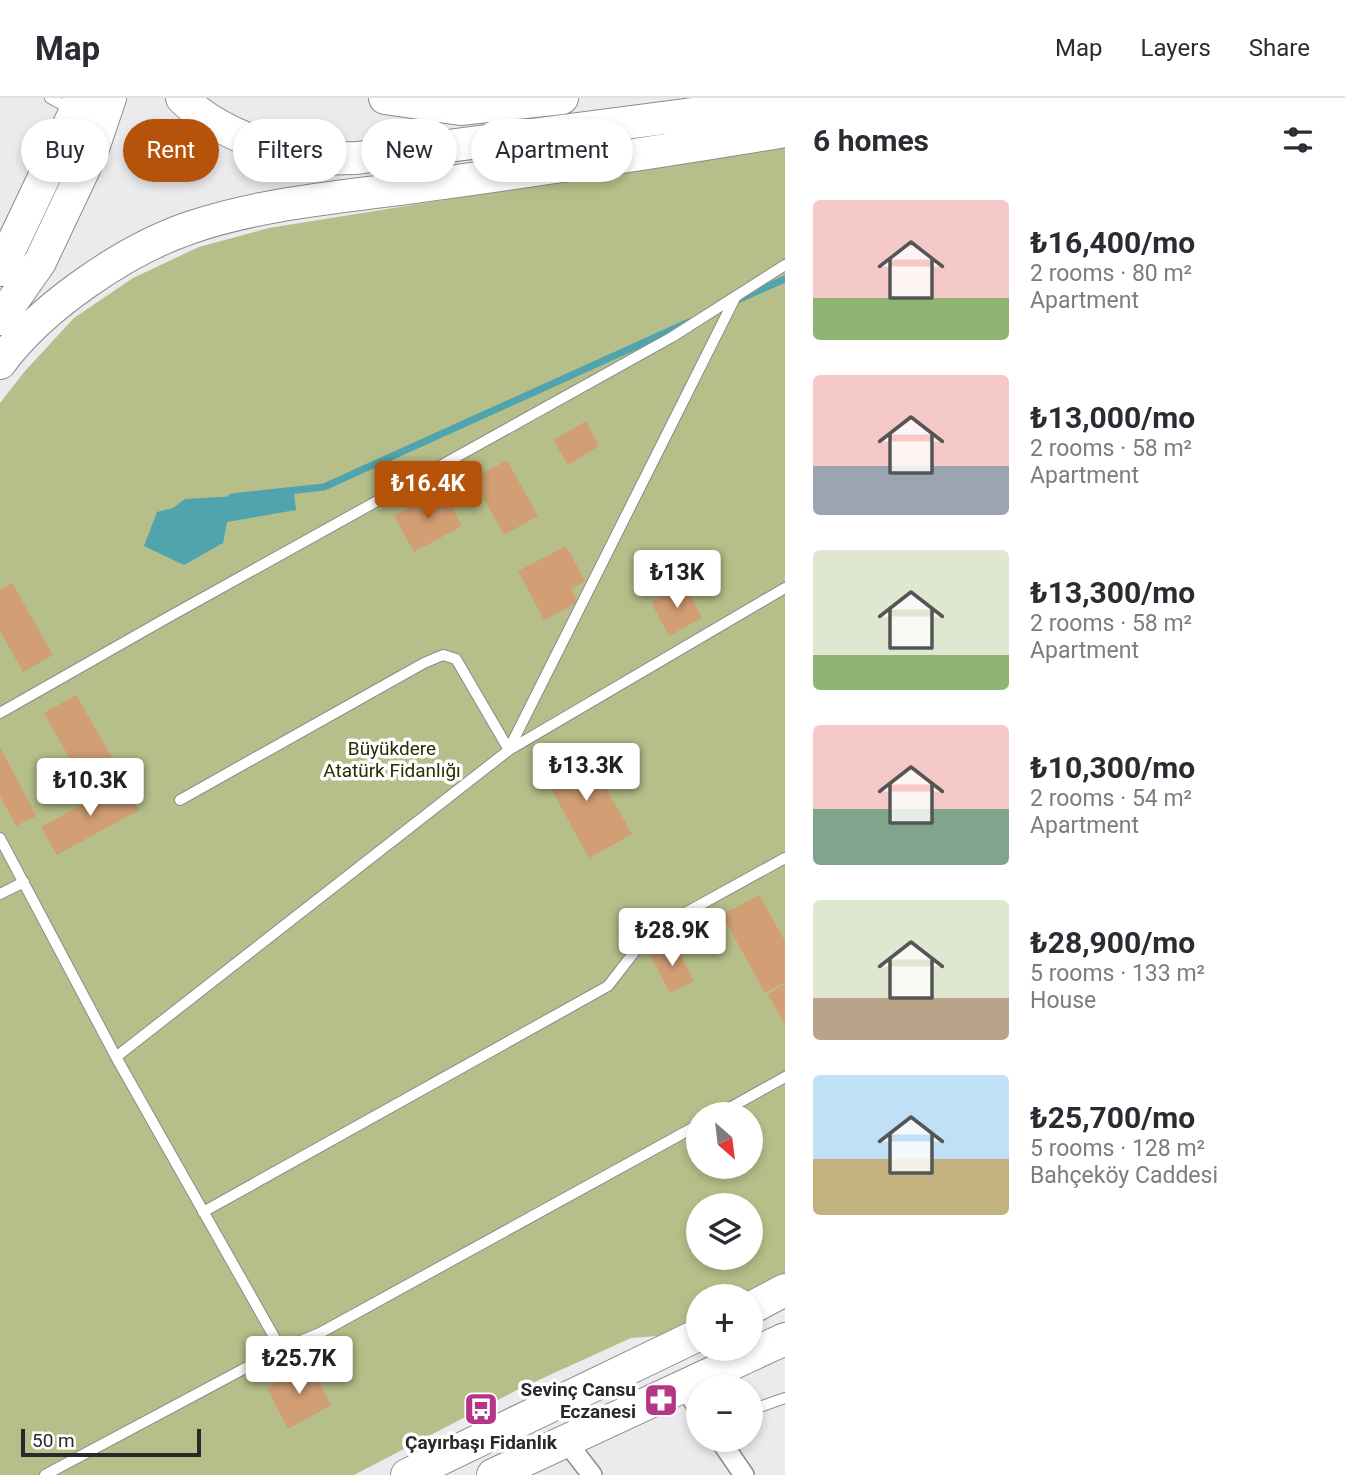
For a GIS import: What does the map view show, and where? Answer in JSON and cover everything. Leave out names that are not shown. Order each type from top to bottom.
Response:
[{"type":"main road","points":[[0,319],[40,262],[91,154],[110,98]]},
{"type":"main road","points":[[182,98],[214,122],[249,139],[280,151],[318,158],[357,158],[785,102]]},
{"type":"main road","points":[[385,98],[460,109],[562,98]]},
{"type":"main road","points":[[0,270],[68,103]]},
{"type":"main road","points":[[0,363],[13,346],[79,286],[131,255],[192,227],[278,206],[622,158],[785,131]]},
{"type":"main road","points":[[763,1302],[785,1290]]},
{"type":"main road","points":[[726,1375],[785,1339]]},
{"type":"main road","points":[[407,1475],[686,1341]]},
{"type":"main road","points":[[493,1475],[565,1440],[686,1398]]},
{"type":"street","points":[[565,1440],[592,1475]]},
{"type":"street","points":[[728,1452],[744,1475]]},
{"type":"lane","points":[[0,713],[672,337],[785,265]]},
{"type":"lane","points":[[509,750],[737,296]]},
{"type":"lane","points":[[116,1057],[509,750],[785,588]]},
{"type":"lane","points":[[180,800],[424,663],[443,655],[456,659],[509,750]]},
{"type":"lane","points":[[0,838],[116,1057],[281,1349]]},
{"type":"lane","points":[[203,1212],[608,986],[649,933],[785,858]]},
{"type":"lane","points":[[0,894],[24,882]]},
{"type":"lane","points":[[740,1102],[785,1077]]},
{"type":"lane","points":[[45,1475],[281,1349],[320,1333],[686,1132]]},
{"type":"lane","points":[[763,1406],[785,1398]]},
{"type":"green space","name":"Büyükdere Atatürk Fidanlığı","points":[[785,145],[785,1275],[763,1287],[763,1284],[686,1284],[686,1327],[672,1335],[631,1338],[519,1389],[354,1475],[0,1475],[0,403],[25,371],[74,318],[133,278],[199,247],[269,228],[555,182],[633,182],[633,169]]},
{"type":"water","points":[[294,493],[296,510],[227,522],[223,543],[184,565],[144,546],[157,512],[173,508],[185,499]]},
{"type":"building","points":[[586,421],[599,446],[568,465],[553,440]]},
{"type":"building","points":[[507,460],[538,516],[504,535],[473,479]]},
{"type":"building","points":[[443,490],[462,526],[414,552],[394,516]]},
{"type":"building","points":[[566,546],[585,581],[571,589],[578,602],[544,620],[518,571]]},
{"type":"building","points":[[12,583],[53,655],[23,672],[0,631],[0,590]]},
{"type":"building","points":[[684,584],[702,618],[669,636],[651,602]]},
{"type":"building","points":[[76,695],[118,768],[85,786],[44,713]]},
{"type":"building","points":[[0,747],[36,816],[16,826],[0,796]]},
{"type":"building","points":[[583,748],[632,834],[589,858],[541,770]]},
{"type":"building","points":[[123,782],[139,810],[57,855],[41,827]]},
{"type":"building","points":[[759,895],[785,941],[785,982],[765,993],[722,915]]},
{"type":"building","points":[[674,942],[694,981],[670,993],[650,955]]},
{"type":"building","points":[[785,984],[785,1025],[768,994]]},
{"type":"building","points":[[309,1362],[331,1405],[288,1429],[267,1388]]},
{"type":"waterway","points":[[735,301],[785,279]]},
{"type":"waterway","points":[[232,497],[324,487],[689,322]]},
{"type":"place","name":"Sevinç Cansu Eczanesi","points":[[661,1400]]},
{"type":"place","name":"Çayırbaşı Fidanlık","points":[[481,1409]]}]
